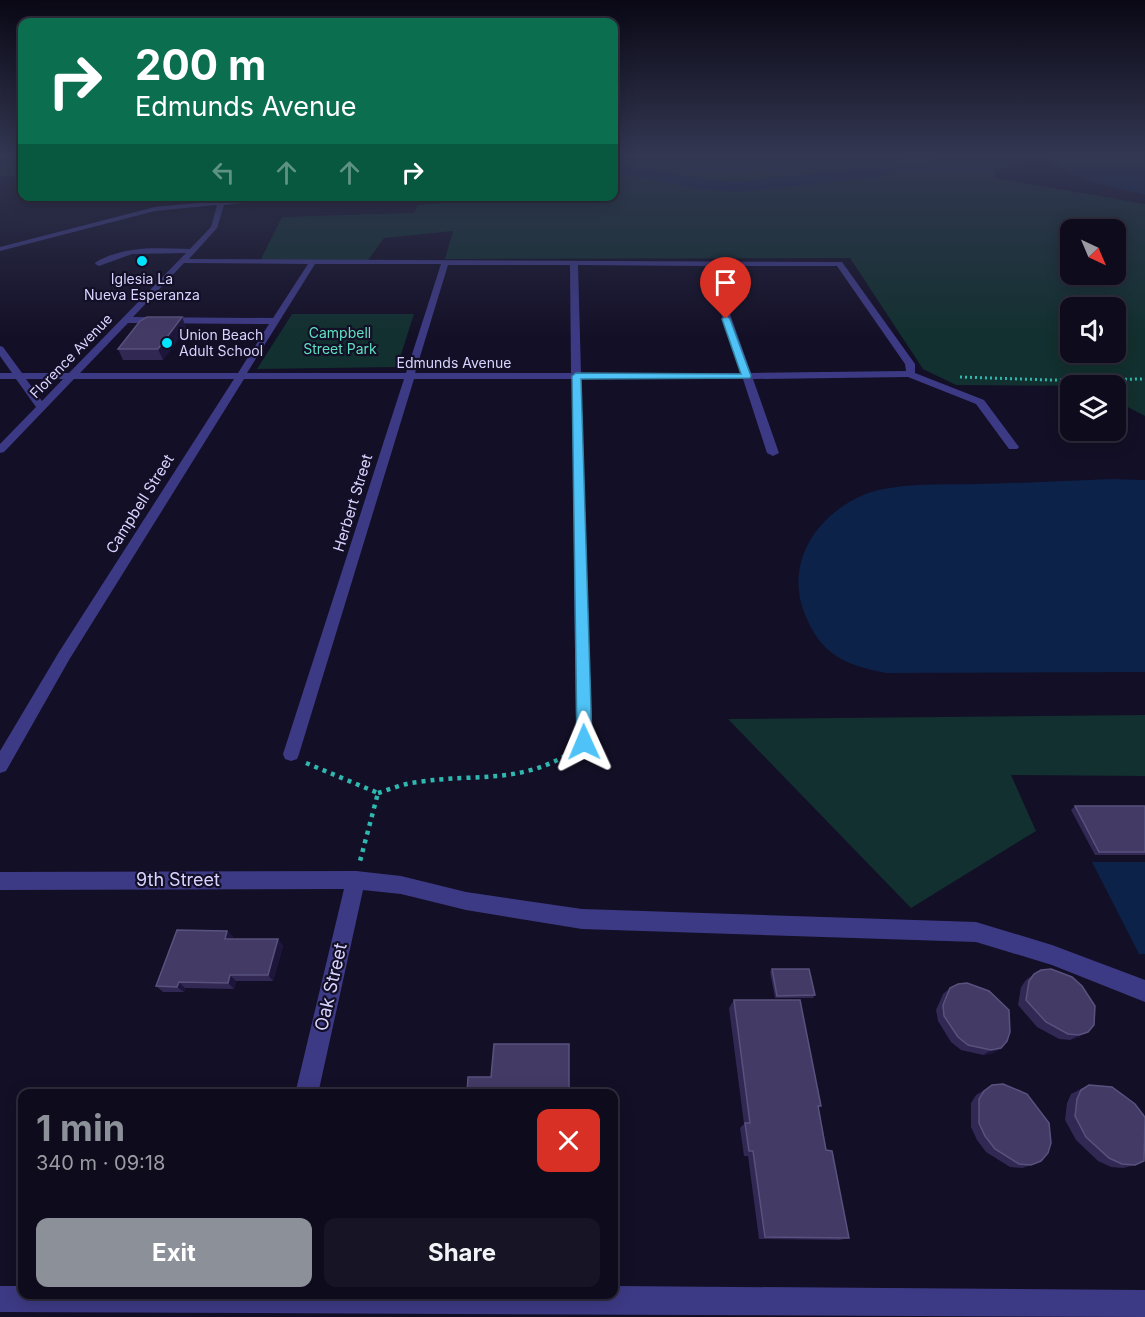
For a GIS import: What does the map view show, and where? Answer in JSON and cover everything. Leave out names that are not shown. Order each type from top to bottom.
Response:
[{"type":"street","points":[[0,249],[130,215]]},
{"type":"street","name":"Florence Avenue","points":[[0,450],[214,228],[218,215]]},
{"type":"street","points":[[99,264],[111,255],[125,251],[192,251]]},
{"type":"street","points":[[182,261],[839,264],[910,364],[909,374],[980,402],[1013,447]]},
{"type":"street","name":"Campbell Street","points":[[0,766],[70,646],[312,262]]},
{"type":"street","name":"Herbert Street","points":[[291,754],[445,263]]},
{"type":"street","points":[[574,263],[584,742]]},
{"type":"street","points":[[708,263],[773,453]]},
{"type":"street","points":[[125,321],[274,321]]},
{"type":"street","points":[[0,349],[41,407]]},
{"type":"street","name":"Edmunds Avenue","points":[[0,376],[891,376],[909,374]]},
{"type":"street","name":"9th Street","points":[[0,880],[356,880],[401,885],[466,901],[582,920],[976,932],[1052,955],[1145,992]]},
{"type":"street","name":"Oak Street","points":[[307,1089],[356,880]]},
{"type":"street","points":[[0,1299],[258,1304],[1017,1309],[1145,1304]]},
{"type":"path","points":[[920,378],[1145,379]]},
{"type":"path","points":[[291,754],[304,762],[378,794],[421,781],[505,778],[529,773],[570,754],[584,742]]},
{"type":"path","points":[[356,880],[378,794]]},
{"type":"green space","points":[[1145,215],[1145,416],[1126,406],[1126,375],[1060,375],[1060,386],[956,385],[923,369],[850,258],[445,259],[453,231],[384,238],[366,263],[259,263],[282,217]]},
{"type":"green space","name":"Campbell Street Park","points":[[292,314],[414,314],[397,367],[257,369]]},
{"type":"green space","points":[[1145,715],[1145,776],[1011,775],[1036,831],[911,908],[728,719]]},
{"type":"water","points":[[1145,480],[1145,672],[886,673],[858,666],[835,655],[826,648],[810,626],[799,593],[802,558],[819,528],[846,504],[863,495],[889,488],[919,485]]},
{"type":"water","points":[[1092,862],[1145,862],[1145,954],[1139,954]]},
{"type":"building","points":[[147,317],[182,317],[158,349],[118,349],[140,321]]},
{"type":"building","points":[[1075,806],[1145,806],[1145,852],[1099,852]]},
{"type":"building","points":[[177,930],[227,931],[225,939],[278,939],[268,975],[230,975],[228,983],[179,982],[177,987],[156,986]]},
{"type":"building","points":[[772,969],[809,969],[815,995],[777,996]]},
{"type":"building","points":[[1051,969],[1072,977],[1082,986],[1095,1006],[1094,1025],[1088,1032],[1079,1035],[1068,1034],[1046,1022],[1026,1000],[1029,981],[1034,974],[1041,970]]},
{"type":"building","points":[[967,983],[989,991],[1009,1010],[1010,1032],[1001,1048],[991,1050],[968,1045],[958,1037],[944,1016],[943,1005],[950,988]]},
{"type":"building","points":[[734,1000],[800,1000],[821,1106],[818,1106],[826,1150],[832,1151],[849,1238],[765,1237],[753,1151],[749,1151],[745,1123],[750,1123]]},
{"type":"building","points":[[494,1044],[569,1044],[569,1089],[467,1089],[468,1077],[491,1077]]},
{"type":"building","points":[[1003,1084],[1027,1094],[1049,1123],[1051,1143],[1048,1153],[1041,1161],[1031,1165],[1019,1164],[995,1149],[985,1136],[979,1123],[979,1099],[992,1085]]},
{"type":"building","points":[[1089,1085],[1112,1087],[1135,1104],[1144,1116],[1144,1161],[1135,1165],[1122,1164],[1109,1158],[1086,1137],[1075,1116],[1077,1099],[1081,1090]]},
{"type":"place","name":"Iglesia La Nueva Esperanza","points":[[142,261]]},
{"type":"place","name":"Union Beach Adult School","points":[[167,343]]},
{"type":"route","points":[[584,742],[576,376],[747,376],[726,319]]}]
